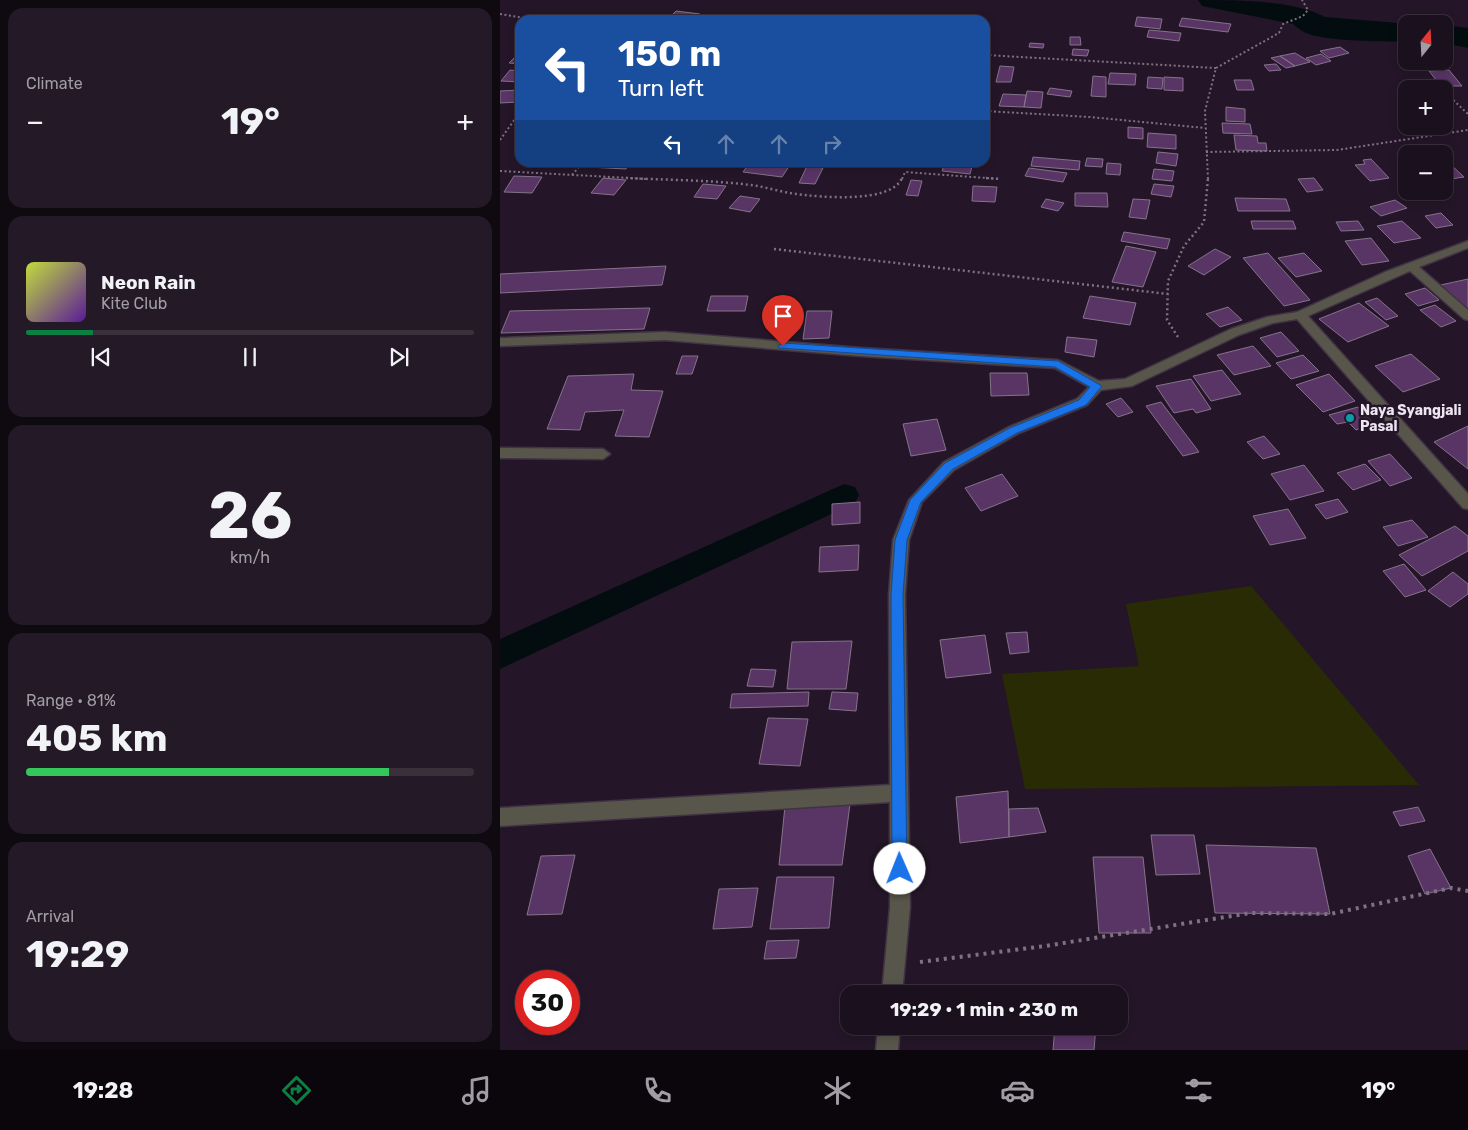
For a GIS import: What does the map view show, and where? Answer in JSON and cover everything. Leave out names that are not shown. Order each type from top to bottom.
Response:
[{"type":"street","points":[[500,342],[665,336],[861,352],[1058,364],[1097,386],[1127,384],[1235,332],[1271,320],[1300,315],[1389,275],[1468,244]]},
{"type":"street","points":[[1412,267],[1468,316]]},
{"type":"street","points":[[1300,315],[1468,504]]},
{"type":"street","points":[[893,985],[900,908],[897,595],[901,540],[916,500],[949,466],[1014,430],[1082,402],[1097,386]]},
{"type":"street","points":[[500,453],[603,454]]},
{"type":"street","points":[[500,818],[899,793]]},
{"type":"street","points":[[887,1050],[888,1035]]},
{"type":"path","points":[[990,55],[1216,68],[1279,33],[1283,24],[1303,16],[1308,10],[1302,0]]},
{"type":"path","points":[[500,14],[515,16]]},
{"type":"path","points":[[1190,355],[1167,320],[1168,281],[1184,246],[1204,222],[1208,176],[1205,111],[1216,68]]},
{"type":"path","points":[[1453,100],[1468,114]]},
{"type":"path","points":[[990,111],[1090,116],[1205,128]]},
{"type":"path","points":[[500,140],[515,119]]},
{"type":"path","points":[[1206,152],[1337,150],[1468,130]]},
{"type":"path","points":[[572,175],[579,167]]},
{"type":"path","points":[[500,171],[752,185],[796,194],[855,197],[891,191],[899,186],[905,172],[1000,179]]},
{"type":"path","points":[[774,249],[1168,294]]},
{"type":"path","points":[[895,966],[1045,946],[1250,913],[1330,914],[1451,888],[1468,891]]},
{"type":"green space","points":[[1251,586],[1419,785],[1025,789],[1002,674],[1139,666],[1126,604]]},
{"type":"building","points":[[676,11],[700,14],[699,15],[672,15]]},
{"type":"building","points":[[1137,17],[1162,19],[1160,29],[1135,26]]},
{"type":"building","points":[[1182,18],[1231,24],[1228,32],[1179,26]]},
{"type":"building","points":[[1149,30],[1181,33],[1179,41],[1147,37]]},
{"type":"building","points":[[1070,37],[1080,37],[1081,45],[1070,45]]},
{"type":"building","points":[[1030,43],[1044,44],[1043,48],[1029,47]]},
{"type":"building","points":[[1340,47],[1349,53],[1329,58],[1320,51]]},
{"type":"building","points":[[1073,49],[1089,50],[1087,56],[1072,55]]},
{"type":"building","points":[[1295,53],[1310,62],[1295,66],[1280,56]]},
{"type":"building","points":[[1321,54],[1331,61],[1316,65],[1306,58]]},
{"type":"building","points":[[1280,56],[1295,66],[1286,68],[1271,58]]},
{"type":"building","points":[[515,57],[515,64],[509,63]]},
{"type":"building","points":[[1276,64],[1281,70],[1269,71],[1264,65]]},
{"type":"building","points":[[1000,66],[1014,67],[1011,82],[996,82]]},
{"type":"building","points":[[510,70],[515,70],[515,82],[501,81]]},
{"type":"building","points":[[1449,70],[1462,86],[1453,86],[1453,80],[1436,80],[1429,71]]},
{"type":"building","points":[[1110,73],[1136,74],[1135,85],[1108,84]]},
{"type":"building","points":[[1093,76],[1106,77],[1106,97],[1091,96]]},
{"type":"building","points":[[1148,77],[1163,78],[1162,89],[1147,88]]},
{"type":"building","points":[[1164,77],[1183,78],[1183,91],[1164,90]]},
{"type":"building","points":[[1234,80],[1251,80],[1254,90],[1237,90]]},
{"type":"building","points":[[1050,88],[1072,91],[1070,97],[1047,94]]},
{"type":"building","points":[[515,90],[515,102],[500,103],[500,91]]},
{"type":"building","points":[[1027,91],[1043,92],[1041,108],[1024,107]]},
{"type":"building","points":[[1003,94],[1026,95],[1024,107],[999,106]]},
{"type":"building","points":[[1226,107],[1245,109],[1245,122],[1226,121]]},
{"type":"building","points":[[1222,123],[1250,124],[1252,134],[1223,133]]},
{"type":"building","points":[[1128,127],[1143,128],[1143,139],[1128,138]]},
{"type":"building","points":[[1148,133],[1176,135],[1176,149],[1147,147]]},
{"type":"building","points":[[1234,135],[1257,136],[1258,143],[1266,143],[1267,151],[1236,150]]},
{"type":"building","points":[[1158,152],[1178,154],[1176,166],[1156,163]]},
{"type":"building","points":[[1033,157],[1080,161],[1079,170],[1031,166]]},
{"type":"building","points":[[1087,158],[1103,159],[1102,167],[1085,166]]},
{"type":"building","points":[[1371,159],[1389,178],[1370,181],[1355,165],[1365,164],[1363,160]]},
{"type":"building","points":[[1107,163],[1121,164],[1120,175],[1106,174]]},
{"type":"building","points":[[588,167],[627,167],[626,169]]},
{"type":"building","points":[[746,167],[789,167],[782,177],[743,172]]},
{"type":"building","points":[[807,167],[823,168],[815,184],[799,183]]},
{"type":"building","points":[[943,167],[972,167],[970,174],[942,171]]},
{"type":"building","points":[[1453,167],[1464,177],[1453,179]]},
{"type":"building","points":[[1029,168],[1067,173],[1063,182],[1025,176]]},
{"type":"building","points":[[1154,169],[1174,171],[1172,181],[1152,179]]},
{"type":"building","points":[[514,176],[542,177],[532,193],[504,192]]},
{"type":"building","points":[[603,178],[626,180],[614,195],[591,193]]},
{"type":"building","points":[[1314,178],[1323,190],[1307,192],[1298,179]]},
{"type":"building","points":[[911,180],[922,181],[918,196],[906,195]]},
{"type":"building","points":[[703,184],[726,186],[717,199],[694,197]]},
{"type":"building","points":[[1154,184],[1174,186],[1171,197],[1151,194]]},
{"type":"building","points":[[973,186],[997,187],[995,202],[972,201]]},
{"type":"building","points":[[1075,193],[1107,193],[1108,207],[1075,206]]},
{"type":"building","points":[[740,196],[760,199],[750,212],[729,208]]},
{"type":"building","points":[[1235,198],[1286,199],[1290,211],[1238,211]]},
{"type":"building","points":[[1046,199],[1064,203],[1058,211],[1041,207]]},
{"type":"building","points":[[1133,199],[1150,200],[1146,219],[1129,217]]},
{"type":"building","points":[[1395,200],[1407,208],[1381,216],[1370,207]]},
{"type":"building","points":[[1441,213],[1453,225],[1436,228],[1425,216]]},
{"type":"building","points":[[1251,221],[1293,221],[1296,229],[1253,229]]},
{"type":"building","points":[[1358,221],[1364,230],[1341,231],[1336,222]]},
{"type":"building","points":[[1402,221],[1421,238],[1394,243],[1377,226]]},
{"type":"building","points":[[1124,232],[1170,239],[1167,249],[1121,241]]},
{"type":"building","points":[[1371,238],[1389,261],[1362,265],[1345,241]]},
{"type":"building","points":[[1126,246],[1156,252],[1143,287],[1112,282]]},
{"type":"building","points":[[1215,249],[1231,257],[1204,275],[1188,266]]},
{"type":"building","points":[[1268,253],[1310,300],[1284,306],[1243,258]]},
{"type":"building","points":[[1304,253],[1322,271],[1296,277],[1278,258]]},
{"type":"building","points":[[666,266],[662,285],[500,293],[500,274]]},
{"type":"building","points":[[1468,279],[1468,311],[1436,286]]},
{"type":"building","points":[[1425,288],[1439,300],[1418,306],[1405,294]]},
{"type":"building","points":[[711,296],[748,296],[745,311],[707,311]]},
{"type":"building","points":[[1090,296],[1136,303],[1130,325],[1083,318]]},
{"type":"building","points":[[1377,298],[1398,316],[1386,320],[1365,302]]},
{"type":"building","points":[[1359,303],[1389,326],[1348,342],[1319,319]]},
{"type":"building","points":[[1435,305],[1456,321],[1441,327],[1420,310]]},
{"type":"building","points":[[1228,307],[1242,320],[1220,327],[1206,314]]},
{"type":"building","points":[[650,308],[644,329],[501,333],[510,311]]},
{"type":"building","points":[[807,311],[832,311],[829,338],[803,339]]},
{"type":"building","points":[[1281,332],[1299,351],[1277,357],[1260,338]]},
{"type":"building","points":[[1067,337],[1097,340],[1094,357],[1065,352]]},
{"type":"building","points":[[1253,346],[1271,366],[1234,375],[1217,355]]},
{"type":"building","points":[[1411,354],[1440,379],[1403,392],[1375,366]]},
{"type":"building","points":[[1303,355],[1319,371],[1291,379],[1276,363]]},
{"type":"building","points":[[682,356],[698,356],[692,374],[676,374]]},
{"type":"building","points":[[1222,370],[1241,394],[1211,401],[1193,376]]},
{"type":"building","points":[[990,373],[1027,373],[1029,395],[991,396]]},
{"type":"building","points":[[634,374],[631,390],[663,391],[649,437],[615,436],[624,410],[585,412],[580,430],[547,429],[568,376]]},
{"type":"building","points":[[1329,374],[1355,401],[1323,412],[1296,385]]},
{"type":"building","points":[[1191,379],[1211,409],[1196,413],[1193,409],[1174,413],[1156,386]]},
{"type":"building","points":[[1121,398],[1133,412],[1118,417],[1106,404]]},
{"type":"building","points":[[1161,402],[1199,452],[1183,456],[1146,406]]},
{"type":"building","name":"Naya Syangjali Pasal","points":[[1358,407],[1373,423],[1356,430],[1348,422],[1337,424],[1329,415]]},
{"type":"building","points":[[937,419],[946,450],[911,456],[903,424]]},
{"type":"building","points":[[1468,426],[1468,469],[1434,442]]},
{"type":"building","points":[[1264,436],[1280,454],[1263,459],[1247,442]]},
{"type":"building","points":[[1390,454],[1412,478],[1390,486],[1368,461]]},
{"type":"building","points":[[1365,464],[1381,480],[1353,490],[1337,473]]},
{"type":"building","points":[[1304,465],[1324,491],[1290,500],[1271,474]]},
{"type":"building","points":[[1002,474],[1018,496],[981,511],[965,488]]},
{"type":"building","points":[[1338,499],[1348,512],[1326,519],[1315,505]]},
{"type":"building","points":[[860,502],[860,523],[832,525],[832,504]]},
{"type":"building","points":[[1288,509],[1306,538],[1270,545],[1253,516]]},
{"type":"building","points":[[1412,520],[1428,537],[1398,546],[1383,527]]},
{"type":"building","points":[[1455,526],[1468,536],[1468,551],[1422,576],[1399,555]]},
{"type":"building","points":[[859,545],[858,570],[819,572],[820,547]]},
{"type":"building","points":[[1404,564],[1426,590],[1405,597],[1383,571]]},
{"type":"building","points":[[1453,572],[1468,584],[1468,594],[1450,607],[1428,591]]},
{"type":"building","points":[[1027,632],[1029,652],[1010,654],[1006,633]]},
{"type":"building","points":[[985,635],[991,673],[946,678],[940,640]]},
{"type":"building","points":[[852,641],[846,689],[787,689],[792,642]]},
{"type":"building","points":[[751,669],[776,670],[773,687],[747,686]]},
{"type":"building","points":[[809,692],[808,706],[730,708],[732,694]]},
{"type":"building","points":[[832,692],[858,693],[856,711],[829,709]]},
{"type":"building","points":[[768,718],[808,719],[800,766],[759,764]]},
{"type":"building","points":[[1008,791],[1009,837],[960,843],[956,797]]},
{"type":"building","points":[[850,804],[842,865],[779,865],[785,806]]},
{"type":"building","points":[[1418,807],[1425,821],[1400,826],[1393,812]]},
{"type":"building","points":[[1038,808],[1046,832],[1009,837],[1009,809]]},
{"type":"building","points":[[1151,835],[1194,835],[1200,874],[1156,875]]},
{"type":"building","points":[[1206,845],[1316,848],[1330,914],[1215,913]]},
{"type":"building","points":[[1430,849],[1451,888],[1425,894],[1408,856]]},
{"type":"building","points":[[575,855],[562,914],[527,915],[541,856]]},
{"type":"building","points":[[1093,857],[1143,857],[1151,933],[1099,933]]},
{"type":"building","points":[[777,877],[834,877],[829,928],[770,929]]},
{"type":"building","points":[[758,888],[752,927],[713,929],[719,889]]},
{"type":"building","points":[[799,940],[796,958],[764,959],[767,941]]},
{"type":"building","points":[[1054,1035],[1095,1035],[1094,1050],[1053,1050]]},
{"type":"waterway","points":[[1213,0],[1303,16],[1316,26],[1362,31],[1398,32]]},
{"type":"waterway","points":[[1453,36],[1468,38]]},
{"type":"waterway","points":[[500,655],[844,495]]},
{"type":"place","name":"Naya Syangjali Pasal","points":[[1350,418]]},
{"type":"route","points":[[783,346],[1058,364],[1097,386],[1082,402],[1014,430],[949,466],[916,500],[901,540],[897,595],[900,869]]}]
